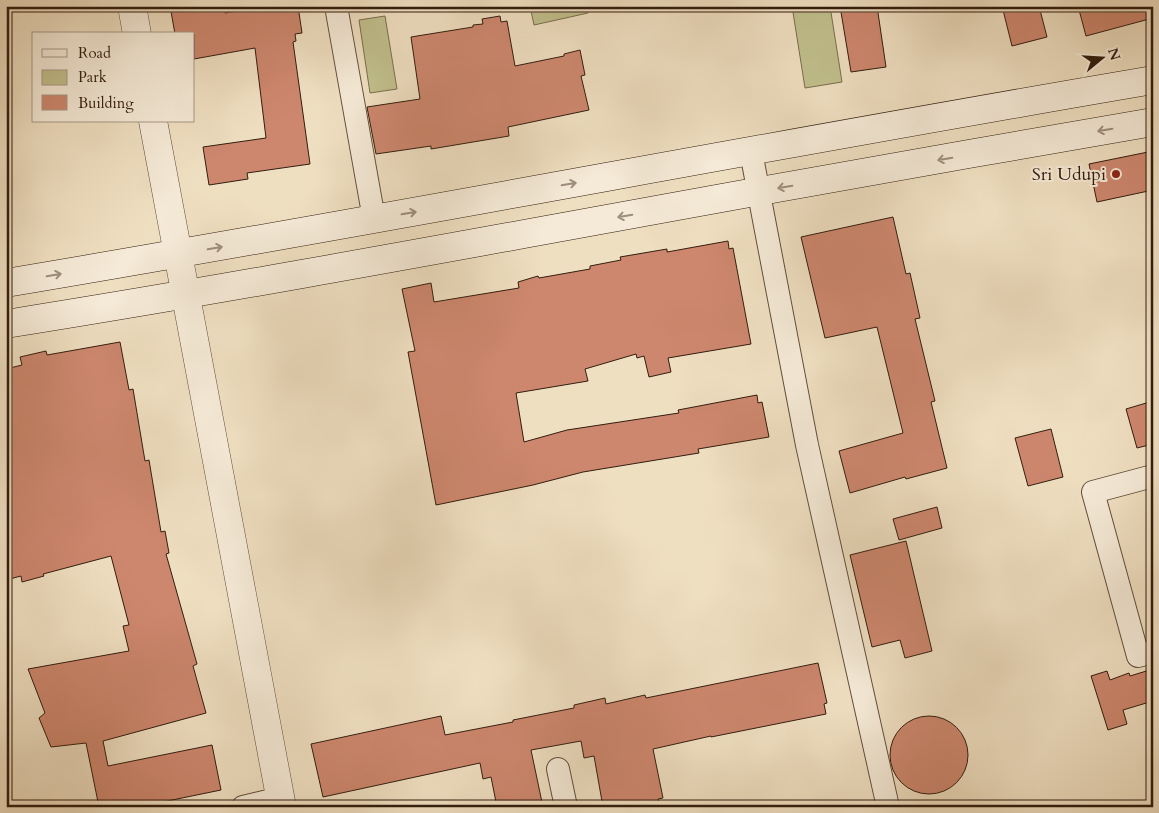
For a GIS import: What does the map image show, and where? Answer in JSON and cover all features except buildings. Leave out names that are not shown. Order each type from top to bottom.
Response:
[{"type":"main road","points":[[132,6],[137,32]]},
{"type":"main road","points":[[6,283],[1153,80]]},
{"type":"main road","points":[[154,122],[281,802]]},
{"type":"main road","points":[[6,324],[186,295],[757,191],[1153,122]]},
{"type":"street","points":[[336,6],[374,219]]},
{"type":"street","points":[[751,152],[807,446],[888,807]]},
{"type":"street","points":[[1153,476],[1093,492],[1138,656],[1153,652]]},
{"type":"street","points":[[558,769],[566,807]]},
{"type":"street","points":[[244,807],[281,802]]},
{"type":"green space","points":[[530,6],[587,6],[588,13],[534,25]]},
{"type":"green space","points":[[792,6],[830,6],[842,82],[805,88]]},
{"type":"green space","points":[[385,16],[397,89],[370,93],[359,20]]},
{"type":"place","name":"Sri Udupi","points":[[1116,174]]}]
